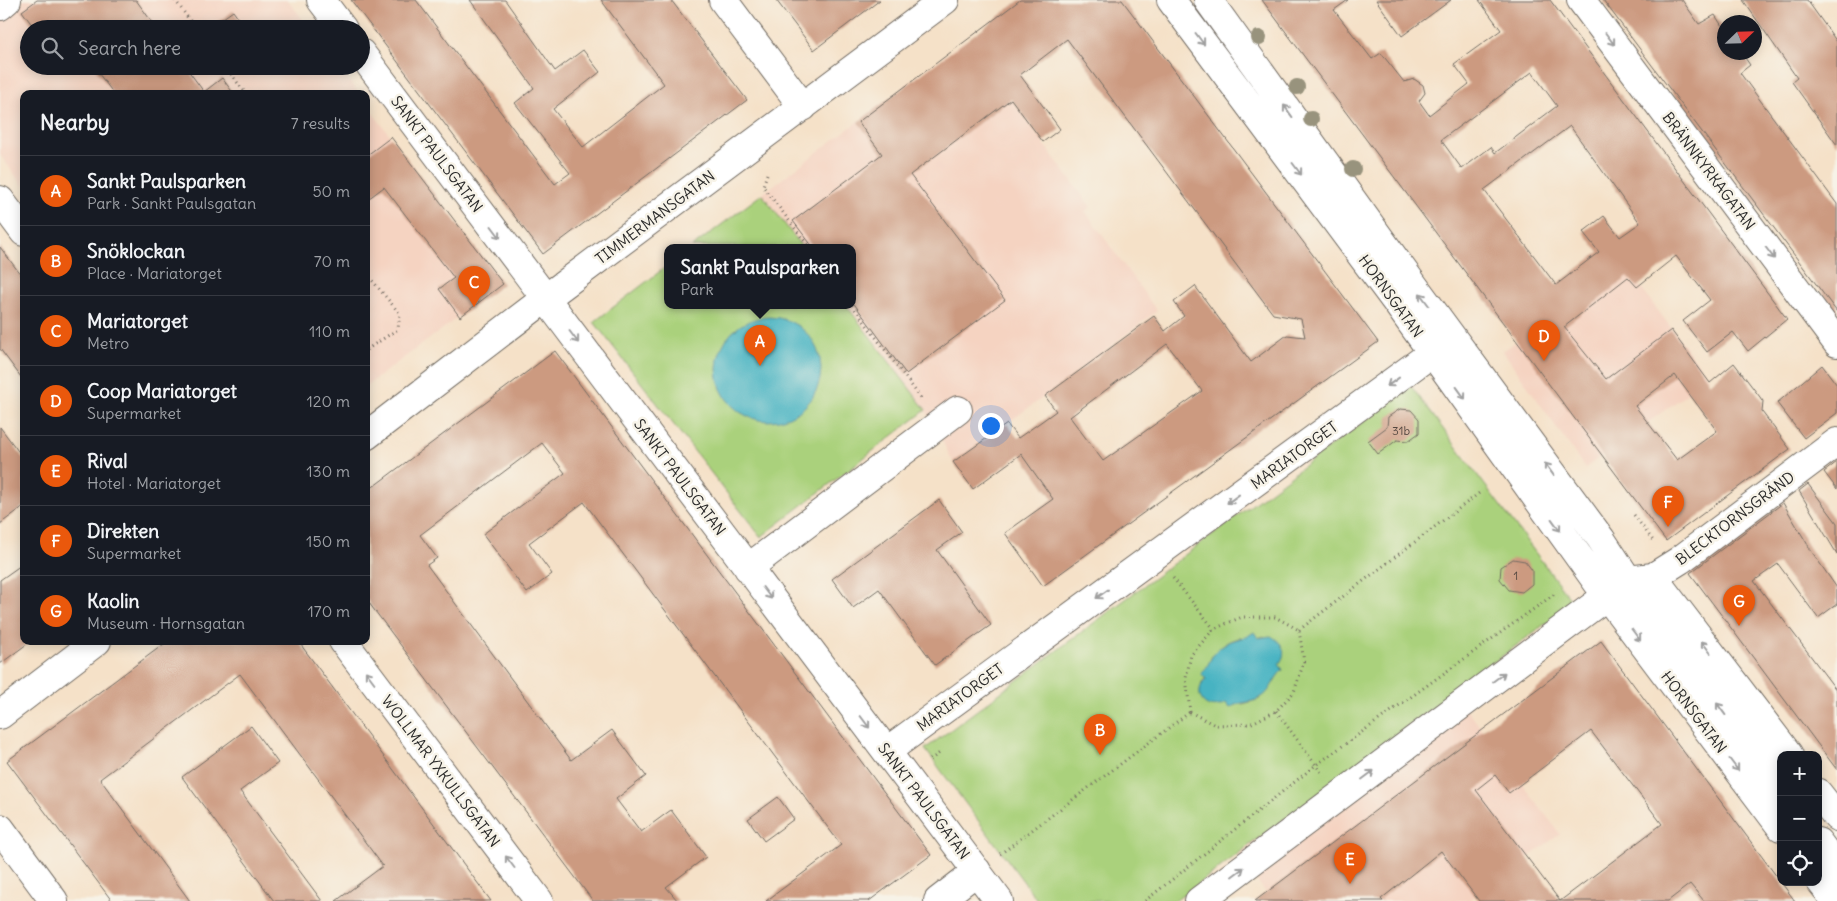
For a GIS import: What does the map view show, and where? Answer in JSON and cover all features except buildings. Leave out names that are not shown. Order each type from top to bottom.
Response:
[{"type":"street","points":[[0,6],[7,0]]},
{"type":"street","points":[[321,0],[336,20]]},
{"type":"street","points":[[723,0],[803,107]]},
{"type":"street","name":"TIMMERMANSGATAN","points":[[370,433],[546,298],[945,0]]},
{"type":"street","name":"HORNSGATAN","points":[[1171,0],[1432,353],[1629,585],[1785,751]]},
{"type":"street","name":"HORNSGATAN","points":[[1208,0],[1415,288],[1601,538],[1777,822]]},
{"type":"street","name":"BRÄNNKYRKAGATAN","points":[[1581,0],[1837,343]]},
{"type":"street","name":"SANKT PAULSGATAN","points":[[370,66],[999,901]]},
{"type":"street","points":[[0,200],[20,227]]},
{"type":"street","name":"MARIATORGET","points":[[886,751],[1432,353]]},
{"type":"street","points":[[748,568],[949,417]]},
{"type":"street","name":"BLECKTORNSGRÄND","points":[[1629,585],[1680,560],[1837,442]]},
{"type":"street","points":[[1199,901],[1629,585]]},
{"type":"street","name":"HORNSGATAN","points":[[1629,585],[1777,785]]},
{"type":"street","points":[[0,715],[92,645]]},
{"type":"street","name":"WOLLMAR YXKULLSGATAN","points":[[346,645],[539,901]]},
{"type":"street","points":[[1820,796],[1837,817]]},
{"type":"street","points":[[0,828],[54,901]]},
{"type":"street","points":[[1822,847],[1837,868]]},
{"type":"street","points":[[938,901],[977,871]]},
{"type":"street","points":[[1822,883],[1836,901]]},
{"type":"path","points":[[175,0],[189,20]]},
{"type":"path","points":[[232,75],[243,90]]},
{"type":"path","points":[[767,174],[763,186],[807,244]]},
{"type":"path","points":[[370,278],[400,314],[398,329],[370,347]]},
{"type":"path","points":[[855,309],[949,417]]},
{"type":"path","points":[[1299,630],[1482,492]]},
{"type":"path","points":[[1155,556],[1214,629]]},
{"type":"path","points":[[1145,901],[1316,765],[1556,593]]},
{"type":"path","points":[[1190,712],[1186,678],[1191,655],[1214,629],[1242,617],[1275,617],[1299,630]]},
{"type":"path","points":[[1190,712],[1215,725],[1250,724],[1276,711],[1294,692],[1304,662],[1299,630]]},
{"type":"path","points":[[1276,711],[1340,796]]},
{"type":"path","points":[[977,871],[1190,712]]},
{"type":"shaded area","points":[[0,0],[288,0],[303,20],[20,20],[20,75],[345,75],[356,90],[20,90],[20,182],[0,155]]},
{"type":"shaded area","points":[[966,40],[1091,207],[1085,211],[1157,311],[1045,396],[953,462],[926,410],[849,309],[856,309],[856,244],[800,244],[762,194]]},
{"type":"shaded area","points":[[370,109],[503,284],[370,383]]},
{"type":"shaded area","points":[[1622,263],[1709,378],[1585,468],[1503,351]]},
{"type":"shaded area","points":[[1454,692],[1560,834],[1468,901],[1272,901],[1237,854]]},
{"type":"green space","points":[[762,194],[800,244],[696,244]]},
{"type":"green space","points":[[664,268],[664,309],[849,309],[926,410],[761,537],[594,322]]},
{"type":"green space","points":[[1411,386],[1573,603],[1175,901],[1038,901],[925,749]],"holes":[[[1264,636],[1282,670],[1277,674],[1260,699],[1243,704],[1226,703],[1201,684],[1211,658],[1216,651],[1227,642],[1240,638]]]},
{"type":"water","points":[[769,317],[789,321],[806,332],[817,349],[821,369],[817,389],[806,406],[789,417],[769,421],[749,417],[732,406],[721,389],[717,369],[721,349],[732,332],[749,321]]},
{"type":"water","points":[[1254,632],[1258,638],[1271,636],[1279,642],[1284,652],[1279,664],[1283,670],[1267,692],[1256,700],[1237,704],[1230,708],[1226,703],[1213,707],[1207,705],[1200,697],[1201,685],[1206,679],[1201,673],[1219,648],[1228,642]]},
{"type":"place","name":"Mariatorget","points":[[474,307]]},
{"type":"place","name":"Coop Mariatorget","points":[[1544,361]]},
{"type":"place","name":"Sankt Paulsparken","points":[[760,366]]},
{"type":"place","name":"Direkten","points":[[1668,527]]},
{"type":"place","name":"Kaolin","points":[[1739,626]]},
{"type":"place","name":"Snöklockan","points":[[1100,755]]},
{"type":"place","name":"Rival","points":[[1350,884]]}]
